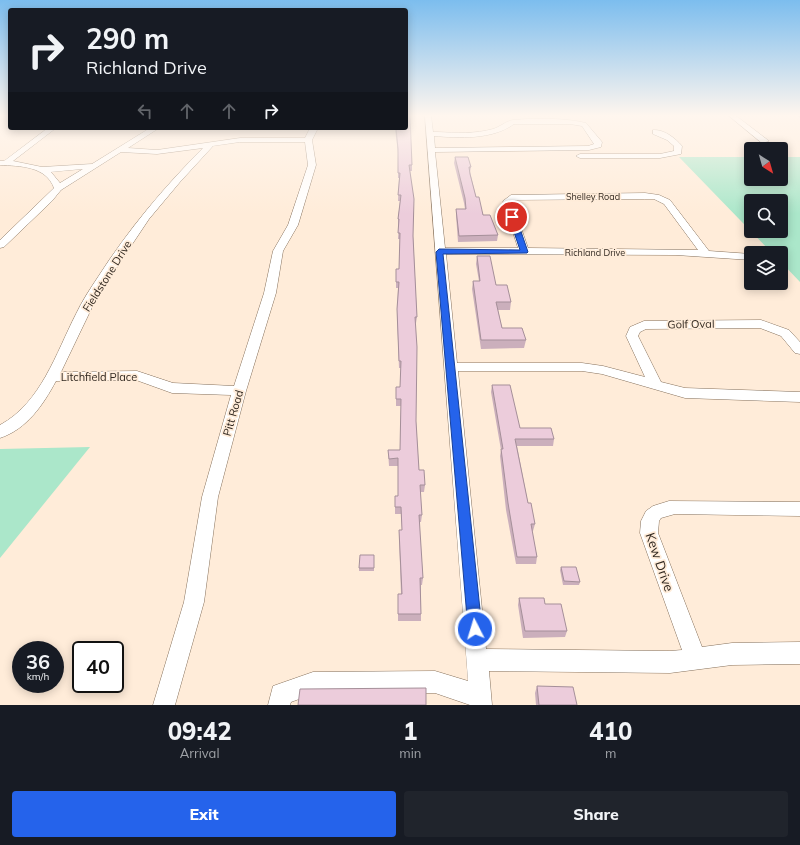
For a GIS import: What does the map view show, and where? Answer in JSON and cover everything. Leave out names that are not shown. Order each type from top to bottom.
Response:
[{"type":"street","points":[[3,163],[24,148]]},
{"type":"street","points":[[0,246],[49,200],[58,188],[125,148]]},
{"type":"street","points":[[122,150],[157,152],[188,148]]},
{"type":"street","name":"Fieldstone Drive","points":[[0,432],[18,422],[28,412],[52,377],[91,298],[145,217],[178,177],[207,148]]},
{"type":"street","name":"Pitt Road","points":[[164,705],[194,602],[210,497],[239,391],[270,293],[278,251],[293,225],[312,165],[311,148]]},
{"type":"street","points":[[279,705],[281,694],[313,683],[435,682],[481,701],[430,148]]},
{"type":"street","points":[[430,152],[474,148],[589,148]]},
{"type":"street","points":[[430,152],[651,156],[668,155],[678,152],[678,148]]},
{"type":"street","points":[[3,163],[23,165],[41,170],[94,166]]},
{"type":"street","points":[[41,170],[56,181],[58,188]]},
{"type":"street","name":"Shelley Road","points":[[524,252],[508,205],[507,201],[510,199],[522,197],[645,196],[666,202],[706,254]]},
{"type":"street","name":"Richland Drive","points":[[439,252],[676,252],[744,257]]},
{"type":"street","name":"Golf Oval","points":[[656,385],[632,336],[634,330],[644,325],[761,324],[785,333],[800,350]]},
{"type":"street","points":[[450,367],[582,367],[602,370],[685,393],[800,397]]},
{"type":"street","name":"Litchfield Place","points":[[52,377],[137,375],[172,388],[239,391]]},
{"type":"street","name":"Kew Drive","points":[[696,659],[649,533],[648,524],[653,515],[660,509],[675,507],[800,509]]},
{"type":"street","points":[[478,660],[670,662],[732,654],[800,653]]},
{"type":"green space","points":[[679,157],[744,157],[744,186],[788,186],[788,157],[800,157],[800,282],[788,269],[788,246],[765,246],[757,238],[788,238],[788,194],[744,194],[744,224]]},
{"type":"green space","points":[[90,447],[0,558],[0,449]]},
{"type":"building","points":[[411,148],[412,165],[409,165],[414,199],[413,236],[417,317],[415,317],[417,347],[416,421],[419,470],[424,470],[425,485],[420,485],[422,515],[419,515],[423,578],[420,578],[421,614],[398,614],[398,594],[402,594],[399,530],[402,530],[401,507],[395,507],[395,496],[398,496],[398,458],[389,459],[388,450],[400,450],[401,399],[396,399],[396,387],[400,387],[401,361],[399,361],[397,309],[399,282],[396,282],[396,269],[399,269],[400,233],[398,233],[398,219],[401,195],[398,195],[400,173],[398,173],[398,149]]},
{"type":"building","points":[[455,157],[468,157],[471,167],[469,167],[470,174],[476,197],[479,197],[483,215],[490,215],[498,235],[459,236],[456,209],[466,209],[465,198]]},
{"type":"building","points":[[477,256],[490,256],[496,285],[507,285],[511,302],[496,302],[502,328],[522,328],[526,340],[481,340],[473,281],[480,281]]},
{"type":"building","points":[[492,385],[510,385],[520,428],[551,428],[554,439],[515,439],[528,503],[531,503],[535,524],[531,524],[537,557],[517,557],[501,449],[503,449]]},
{"type":"building","points":[[360,555],[374,555],[374,568],[359,568]]},
{"type":"building","points":[[561,567],[576,567],[580,582],[564,581]]},
{"type":"building","points":[[519,598],[544,598],[545,604],[561,604],[567,631],[525,631]]},
{"type":"building","points":[[537,686],[573,687],[577,705],[539,705]]},
{"type":"building","points":[[426,688],[426,705],[298,705],[300,689]]},
{"type":"route","points":[[475,629],[439,252],[524,252],[512,217]]}]
